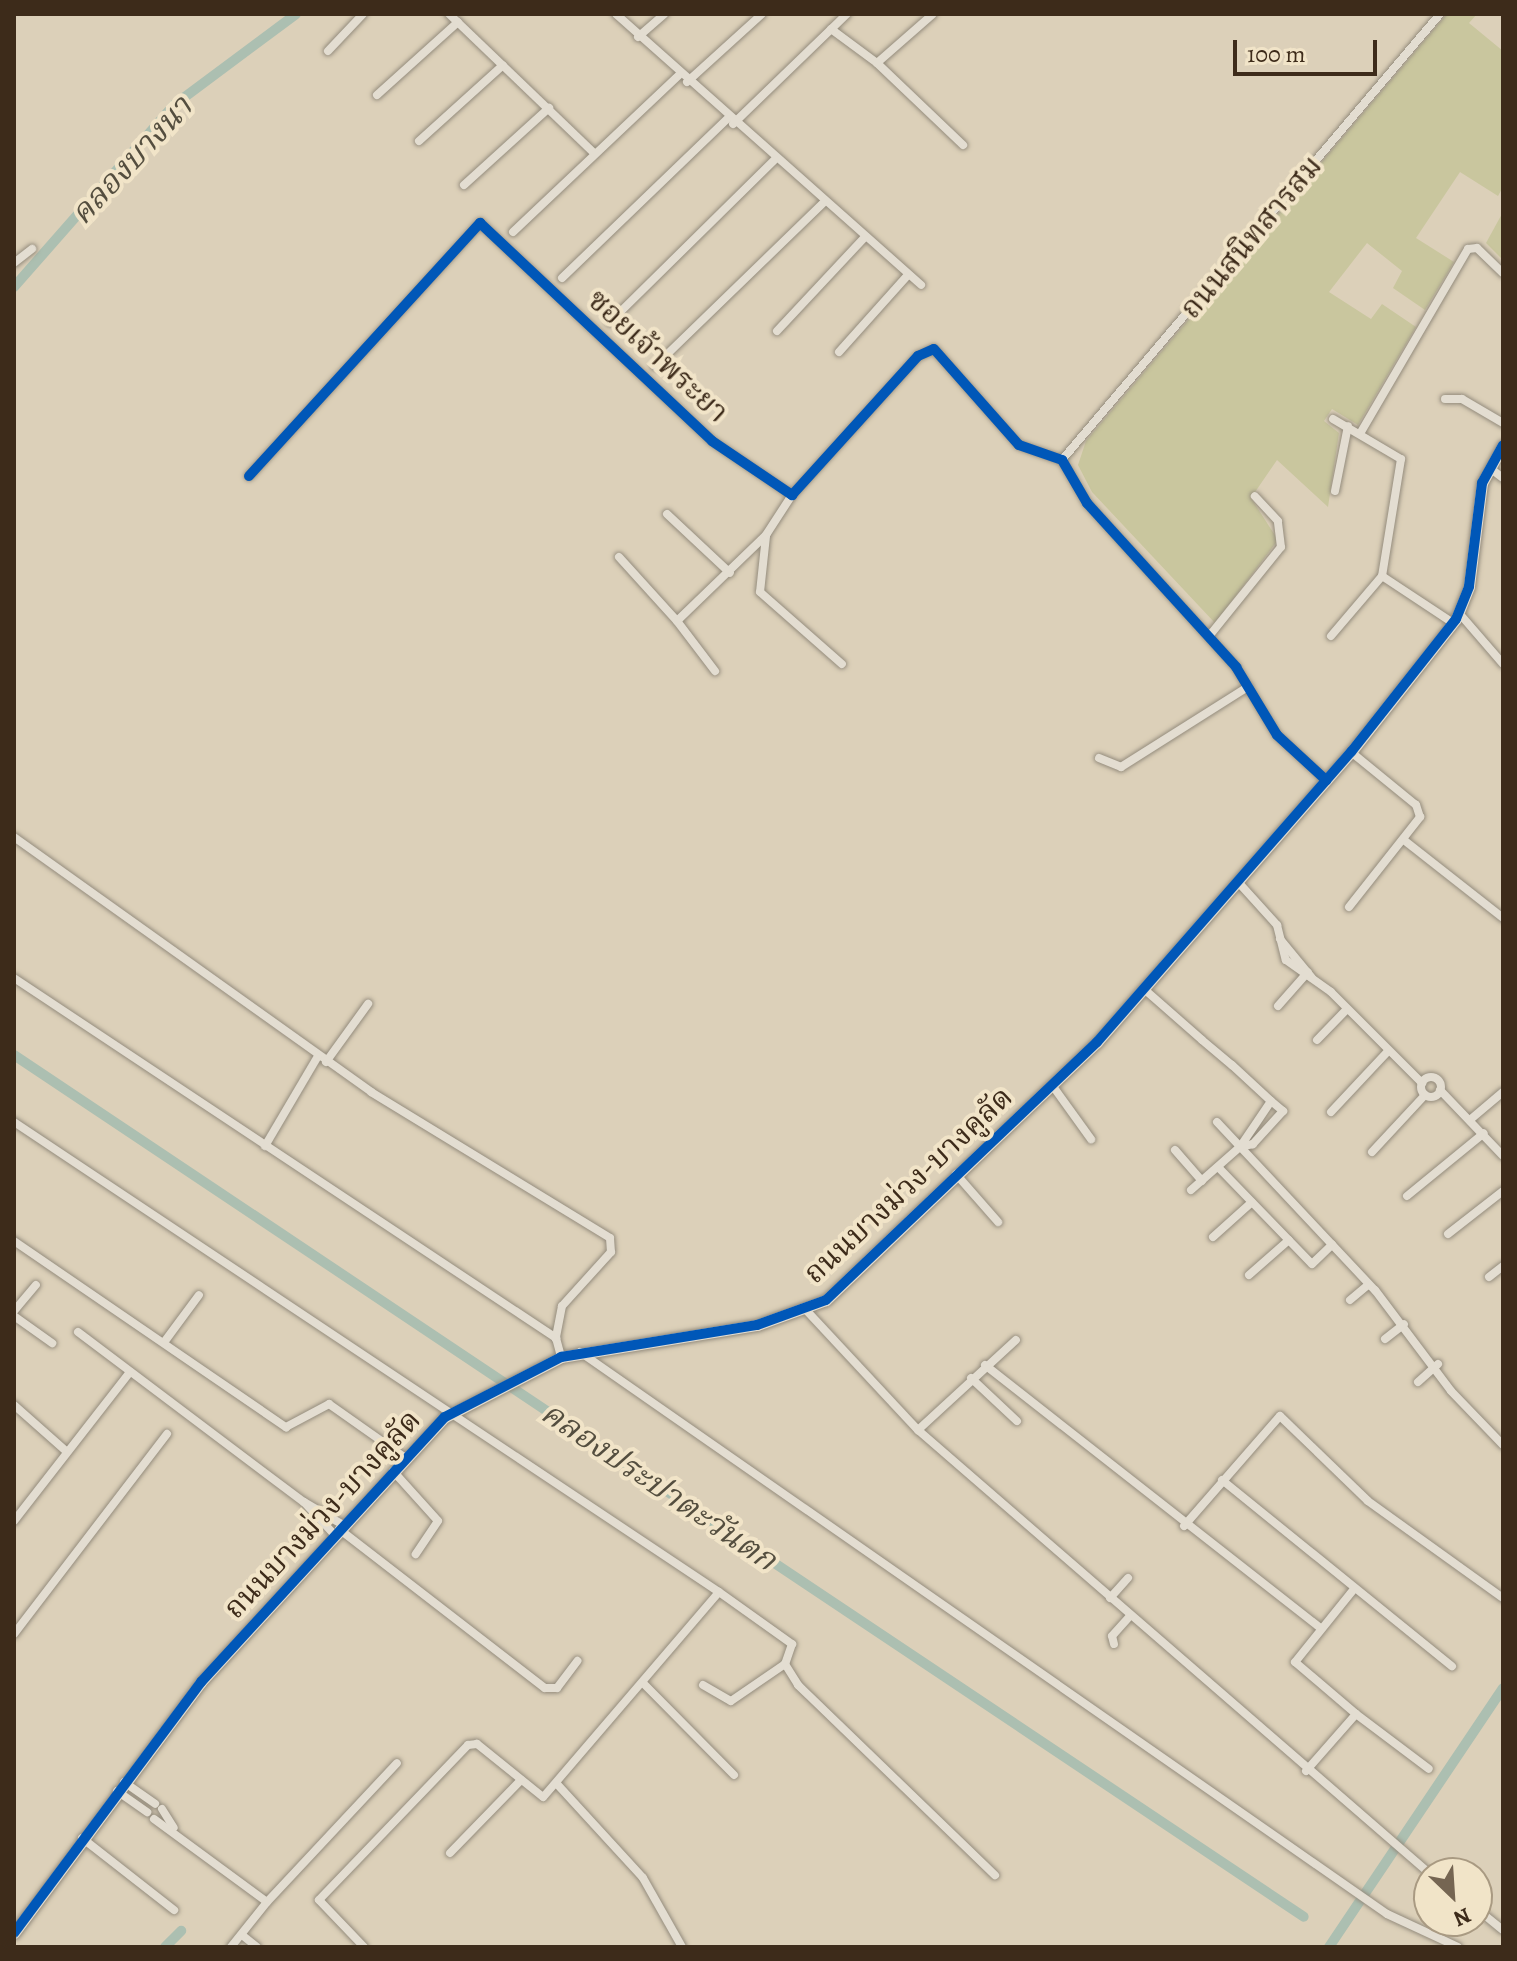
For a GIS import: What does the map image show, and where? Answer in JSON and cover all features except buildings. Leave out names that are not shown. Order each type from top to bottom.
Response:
[{"type":"street","points":[[328,51],[363,14]]},
{"type":"street","points":[[449,14],[594,153]]},
{"type":"street","points":[[616,14],[730,122],[921,285]]},
{"type":"street","points":[[638,37],[664,14]]},
{"type":"street","points":[[687,82],[762,14]]},
{"type":"street","points":[[562,278],[847,14]]},
{"type":"street","points":[[877,63],[933,14]]},
{"type":"street","name":"ถนนสนิทสารสม","points":[[1062,460],[1440,14]]},
{"type":"street","points":[[377,95],[458,22]]},
{"type":"street","points":[[831,29],[877,63],[963,145]]},
{"type":"street","points":[[419,141],[503,65]]},
{"type":"street","points":[[513,232],[679,75]]},
{"type":"street","points":[[464,185],[549,108]]},
{"type":"street","points":[[610,322],[774,160]]},
{"type":"street","points":[[655,366],[823,203]]},
{"type":"street","name":"ซอยเจ้าพระยา","points":[[249,476],[480,223],[712,441],[792,495]]},
{"type":"street","points":[[777,331],[864,238]]},
{"type":"street","points":[[1361,432],[1468,249],[1477,248],[1503,273]]},
{"type":"street","points":[[14,263],[32,249]]},
{"type":"street","points":[[839,352],[907,276]]},
{"type":"street","points":[[677,621],[766,535],[792,495],[930,349],[1019,445],[1062,460],[1087,503],[1210,635],[1249,686],[1277,735],[1326,780]]},
{"type":"street","points":[[1445,399],[1462,399],[1503,423]]},
{"type":"street","points":[[1331,636],[1382,576],[1403,467],[1361,432],[1333,419]]},
{"type":"street","points":[[1335,491],[1348,426]]},
{"type":"street","name":"ถนนบางม่วง-บางคูลัด","points":[[14,1933],[120,1786],[336,1527],[454,1410],[561,1357],[757,1325],[805,1309],[836,1293],[955,1174],[1052,1085],[1239,883],[1351,752],[1456,618],[1490,468],[1503,445]]},
{"type":"street","points":[[1490,468],[1503,478]]},
{"type":"street","points":[[1210,635],[1281,547],[1278,521],[1255,496]]},
{"type":"street","points":[[667,514],[730,573]]},
{"type":"street","points":[[766,535],[760,592],[842,664]]},
{"type":"street","points":[[619,557],[677,621],[715,671]]},
{"type":"street","points":[[1382,576],[1456,618],[1503,664]]},
{"type":"street","points":[[1099,758],[1121,767],[1249,686]]},
{"type":"street","points":[[1349,907],[1404,840],[1419,811],[1351,752]]},
{"type":"street","points":[[14,837],[322,1059],[613,1241],[562,1306],[556,1338],[561,1357]]},
{"type":"street","points":[[1404,840],[1503,918]]},
{"type":"street","points":[[1239,883],[1272,918],[1286,960],[1347,1009],[1422,1083],[1425,1095]]},
{"type":"street","points":[[1278,1006],[1308,975]]},
{"type":"street","points":[[14,978],[556,1338]]},
{"type":"street","points":[[1144,989],[1283,1111],[1253,1144],[1240,1147]]},
{"type":"street","points":[[265,1146],[322,1059],[368,1004]]},
{"type":"street","points":[[1317,1040],[1347,1009]]},
{"type":"street","points":[[1331,1112],[1388,1051]]},
{"type":"street","points":[[1422,1083],[1434,1078],[1440,1090],[1471,1119],[1503,1156]]},
{"type":"street","points":[[1052,1085],[1091,1139]]},
{"type":"street","points":[[1372,1152],[1425,1095],[1440,1090]]},
{"type":"street","points":[[1471,1119],[1503,1092]]},
{"type":"street","points":[[1191,1190],[1240,1147],[1271,1101]]},
{"type":"street","points":[[14,1122],[454,1410],[792,1644],[785,1664],[731,1701],[703,1685]]},
{"type":"street","points":[[1217,1122],[1404,1324],[1438,1364],[1451,1391],[1503,1445]]},
{"type":"street","points":[[1407,1196],[1484,1133]]},
{"type":"street","points":[[1175,1150],[1202,1181]]},
{"type":"street","points":[[1218,1167],[1312,1264],[1332,1245]]},
{"type":"street","points":[[955,1174],[998,1222]]},
{"type":"street","points":[[1448,1234],[1503,1191]]},
{"type":"street","points":[[1213,1237],[1252,1202]]},
{"type":"street","points":[[1249,1275],[1289,1240]]},
{"type":"street","points":[[14,1241],[165,1341],[286,1427],[328,1403],[404,1457]]},
{"type":"street","points":[[1489,1277],[1503,1266]]},
{"type":"street","points":[[36,1285],[14,1314],[52,1343]]},
{"type":"street","points":[[1350,1300],[1368,1285]]},
{"type":"street","points":[[165,1341],[199,1295]]},
{"type":"street","points":[[805,1309],[918,1430],[1413,1862]]},
{"type":"street","points":[[1385,1339],[1404,1324]]},
{"type":"street","points":[[78,1332],[545,1688],[557,1688],[577,1661]]},
{"type":"street","points":[[918,1430],[985,1365],[1016,1340]]},
{"type":"street","points":[[580,1352],[1387,1914],[1458,1947]]},
{"type":"street","points":[[1418,1382],[1438,1364]]},
{"type":"street","points":[[985,1365],[1184,1526],[1320,1628]]},
{"type":"street","points":[[14,1521],[130,1372]]},
{"type":"street","points":[[971,1378],[1017,1421]]},
{"type":"street","points":[[14,1405],[66,1451]]},
{"type":"street","points":[[1184,1526],[1280,1416],[1368,1501],[1503,1598]]},
{"type":"street","points":[[14,1634],[167,1434]]},
{"type":"street","points":[[392,1471],[438,1521],[416,1554]]},
{"type":"street","points":[[1222,1480],[1452,1666]]},
{"type":"street","points":[[1110,1598],[1128,1578]]},
{"type":"street","points":[[1354,1589],[1295,1662],[1356,1714],[1429,1769]]},
{"type":"street","points":[[364,1947],[320,1898],[468,1745],[477,1744],[541,1797],[557,1784],[644,1684],[719,1592]]},
{"type":"street","points":[[1114,1644],[1112,1636],[1130,1616]]},
{"type":"street","points":[[785,1664],[832,1720],[995,1875]]},
{"type":"street","points":[[644,1684],[734,1775]]},
{"type":"street","points":[[1306,1771],[1356,1714]]},
{"type":"street","points":[[231,1947],[267,1902],[397,1763]]},
{"type":"street","points":[[450,1853],[521,1780]]},
{"type":"street","points":[[557,1784],[643,1878],[682,1947]]},
{"type":"street","points":[[120,1786],[158,1806],[174,1828]]},
{"type":"street","points":[[120,1786],[150,1816],[174,1828],[267,1902]]},
{"type":"street","points":[[82,1838],[174,1910]]},
{"type":"street","points":[[242,1935],[257,1947]]},
{"type":"shaded area","points":[[1447,14],[1477,14],[1469,23],[1503,51],[1503,187],[1498,196],[1460,172],[1416,238],[1454,262],[1425,310],[1393,288],[1402,271],[1367,243],[1329,292],[1371,319],[1382,304],[1416,327],[1358,425],[1332,409],[1324,421],[1339,433],[1328,507],[1277,460],[1251,498],[1278,540],[1215,623],[1092,492],[1078,465],[1086,441]]},
{"type":"shaded area","points":[[1503,212],[1503,260],[1486,243]]},
{"type":"waterway","name":"คลองบางนา","points":[[14,287],[174,105],[296,14]]},
{"type":"waterway","name":"คลองประปาตะวันตก","points":[[14,1055],[1304,1917]]},
{"type":"waterway","points":[[1329,1947],[1503,1688]]},
{"type":"waterway","points":[[165,1947],[181,1931]]},
{"type":"cycle path","points":[[249,476],[480,223],[712,441],[792,495],[918,356],[934,349],[1019,445],[1062,460],[1087,503],[1236,667],[1277,735],[1326,780]]},
{"type":"cycle path","points":[[14,1933],[201,1682],[445,1417],[561,1357],[757,1325],[826,1300],[1097,1042],[1351,752],[1456,619],[1469,586],[1482,483],[1503,445]]}]
